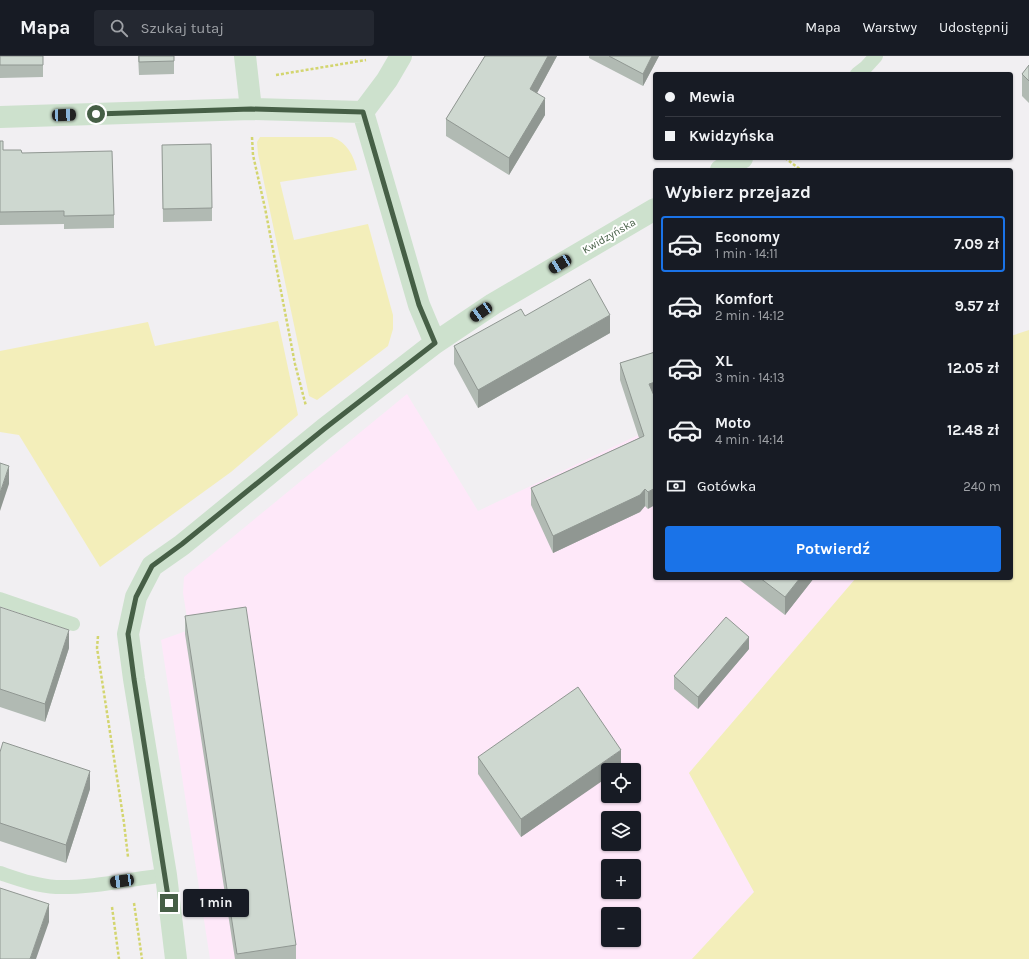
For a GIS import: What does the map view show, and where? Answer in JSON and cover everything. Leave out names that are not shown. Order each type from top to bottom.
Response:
[{"type":"street","points":[[245,56],[251,109]]},
{"type":"street","points":[[363,112],[387,80],[398,60]]},
{"type":"street","points":[[0,117],[251,109],[363,112]]},
{"type":"street","points":[[363,112],[419,305],[435,343]]},
{"type":"street","points":[[724,168],[738,160]]},
{"type":"street","name":"Kwidzyńska","points":[[176,959],[166,874],[128,634],[136,597],[152,566],[182,544],[324,429],[435,343],[493,304],[653,210]]},
{"type":"lane","points":[[860,72],[876,56]]},
{"type":"lane","points":[[0,600],[73,624]]},
{"type":"lane","points":[[0,873],[33,884],[55,887],[87,886],[166,874]]},
{"type":"path","points":[[248,80],[383,57],[398,60]]},
{"type":"path","points":[[251,109],[253,155],[265,208],[295,364],[306,405],[324,429]]},
{"type":"path","points":[[788,160],[798,168]]},
{"type":"path","points":[[99,634],[97,648],[124,823],[130,879],[142,959]]},
{"type":"path","points":[[109,883],[119,959]]},
{"type":"shaded area","points":[[260,137],[332,137],[342,142],[349,150],[357,170],[280,182],[294,240],[368,224],[393,315],[393,329],[388,346],[317,400],[309,396],[258,154],[257,142]]},
{"type":"shaded area","points":[[278,321],[298,415],[231,472],[100,567],[19,435],[0,432],[0,351],[148,322],[155,346]]},
{"type":"shaded area","points":[[1029,330],[1029,959],[692,959],[754,892],[689,773],[854,580],[1013,580],[1013,335]]},
{"type":"shaded area","points":[[407,394],[478,511],[653,428],[653,580],[854,580],[689,773],[754,892],[692,959],[210,959],[161,640],[189,630],[183,593],[184,577]]},
{"type":"building","points":[[0,56],[43,56],[43,65],[0,65]]},
{"type":"building","points":[[139,56],[174,56],[174,61],[139,62]]},
{"type":"building","points":[[485,56],[548,56],[530,89],[545,98],[509,158],[446,119]]},
{"type":"building","points":[[609,56],[652,56],[643,74]]},
{"type":"building","points":[[1029,65],[1029,81],[1022,74]]},
{"type":"building","points":[[0,141],[3,141],[3,150],[21,150],[22,153],[112,151],[114,215],[64,216],[64,211],[0,212]]},
{"type":"building","points":[[211,144],[212,208],[163,209],[162,145]]},
{"type":"building","points":[[590,279],[610,315],[478,390],[454,346],[521,309],[525,316]]},
{"type":"building","points":[[653,353],[653,383],[649,384],[653,393],[653,489],[648,492],[645,489],[640,495],[553,536],[531,488],[644,436],[620,363]]},
{"type":"building","points":[[0,463],[9,466],[0,493]]},
{"type":"building","points":[[763,580],[798,580],[785,597]]},
{"type":"building","points":[[0,607],[69,630],[45,704],[0,689]]},
{"type":"building","points":[[246,607],[296,945],[237,954],[185,616]]},
{"type":"building","points":[[726,617],[749,637],[698,697],[674,676]]},
{"type":"building","points":[[578,687],[621,750],[521,819],[478,757]]},
{"type":"building","points":[[3,742],[90,771],[66,845],[0,823],[0,752]]},
{"type":"building","points":[[0,888],[49,904],[30,959],[0,959]]},
{"type":"route","points":[[96,114],[251,109],[363,112],[419,305],[435,343],[324,429],[182,544],[152,566],[136,597],[128,634],[166,874],[169,903]]}]
